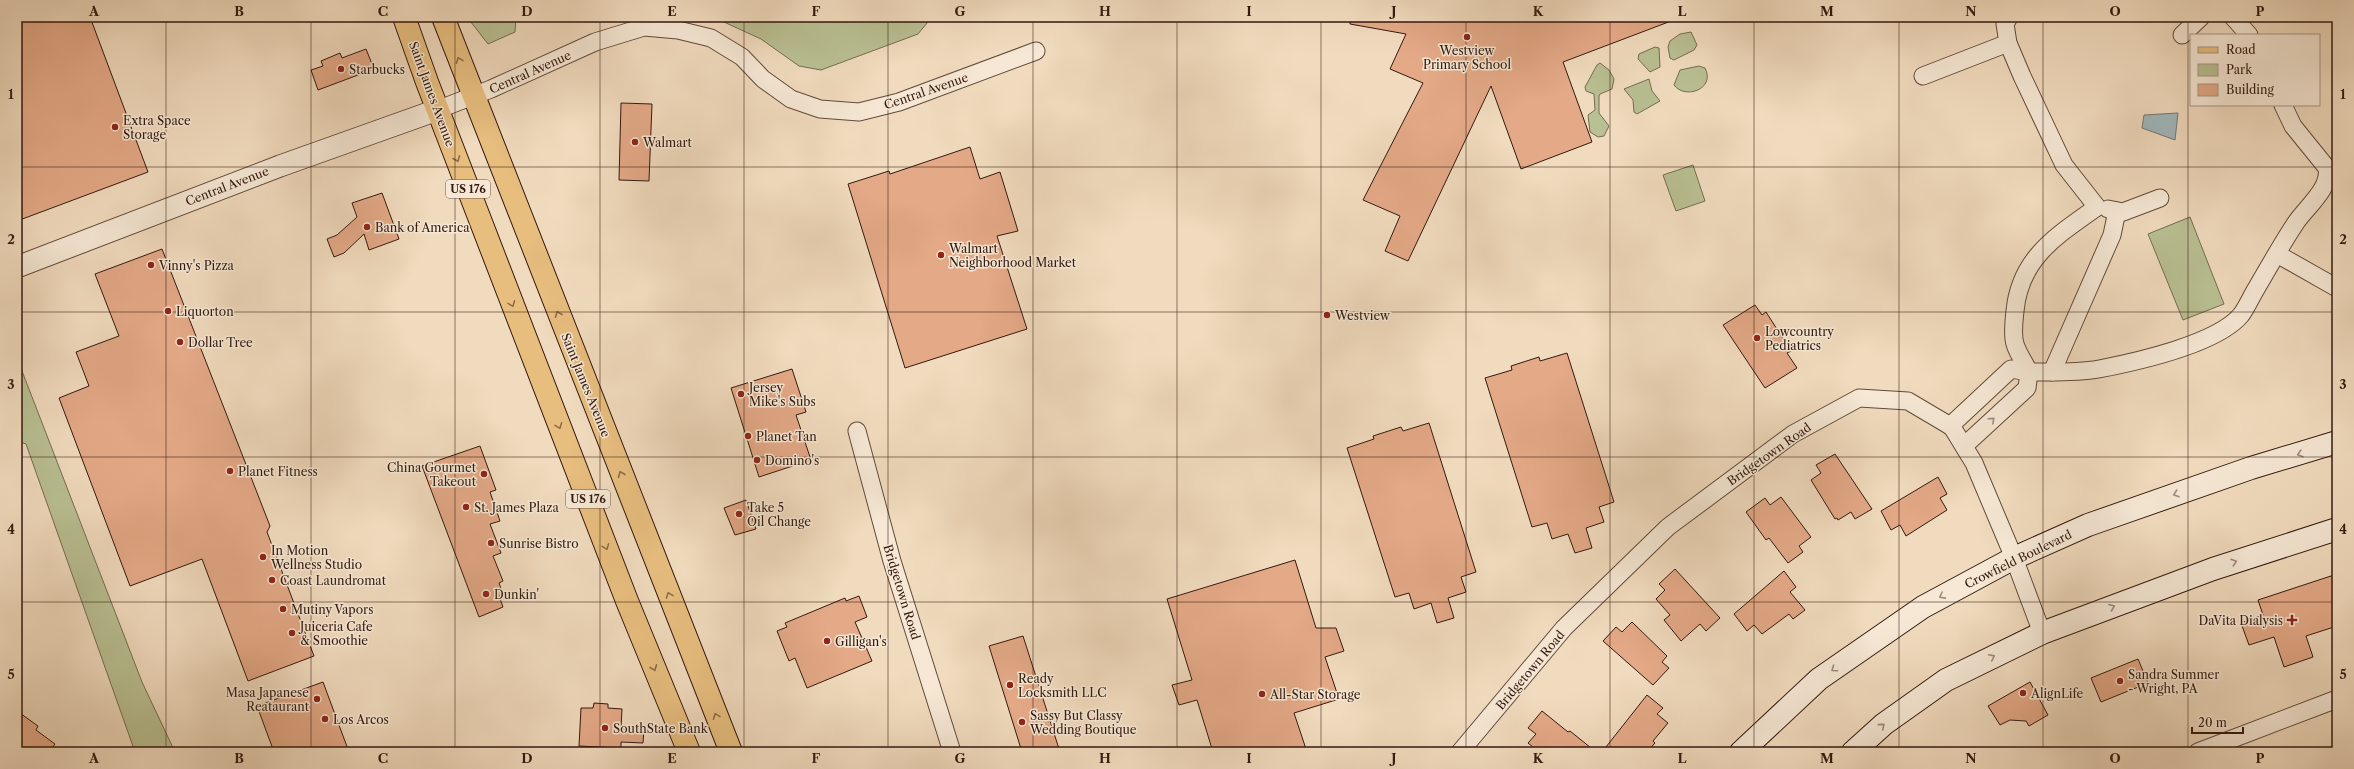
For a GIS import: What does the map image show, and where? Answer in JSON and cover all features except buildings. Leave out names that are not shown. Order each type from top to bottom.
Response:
[{"type":"main road","name":"Saint James Avenue","points":[[404,17],[437,110],[621,586],[689,752]]},
{"type":"main road","name":"Saint James Avenue","points":[[443,17],[731,752]]},
{"type":"main road","name":"Crowfield Boulevard","points":[[1741,752],[1819,679],[1923,606],[2014,558],[2088,525],[2251,468],[2337,442]]},
{"type":"main road","points":[[1853,752],[1884,724],[1946,680],[2042,633],[2213,570],[2337,529]]},
{"type":"street","points":[[2009,17],[2006,24],[2008,43],[2064,165],[2097,207],[2123,212],[2160,198]]},
{"type":"street","points":[[2182,35],[2201,17]]},
{"type":"street","points":[[2233,17],[2248,34]]},
{"type":"street","name":"Central Avenue","points":[[17,267],[280,166],[437,110],[473,96],[595,42],[644,27],[678,30],[711,38],[742,57],[763,79],[791,99],[820,109],[860,112],[899,102],[1036,51]]},
{"type":"street","points":[[1923,76],[2008,43]]},
{"type":"street","points":[[1950,426],[2012,369],[2029,372],[2052,372],[2098,369],[2196,343],[2224,330],[2241,315],[2296,222],[2333,174],[2293,126],[2283,106]]},
{"type":"street","points":[[1964,446],[2027,388],[2029,372],[2015,344],[2014,321],[2016,302],[2023,278],[2032,261],[2064,231],[2097,207]]},
{"type":"street","points":[[2052,372],[2112,235],[2118,211]]},
{"type":"street","points":[[2277,254],[2337,288]]},
{"type":"street","name":"Bridgetown Road","points":[[1460,752],[1564,628],[1668,527],[1793,434],[1859,398],[1908,401],[1950,426],[1974,463],[2014,558],[2042,633]]},
{"type":"street","name":"Bridgetown Road","points":[[857,431],[892,561],[952,752]]},
{"type":"street","points":[[2198,752],[2337,699]]},
{"type":"green space","points":[[467,17],[516,17],[515,32],[488,44]]},
{"type":"green space","points":[[713,17],[932,17],[918,34],[821,70],[799,66],[761,39]]},
{"type":"green space","points":[[1691,32],[1697,45],[1694,50],[1674,60],[1670,58],[1668,47],[1670,41],[1680,34]]},
{"type":"green space","points":[[1655,47],[1659,48],[1660,67],[1650,72],[1638,59],[1639,54]]},
{"type":"green space","points":[[1600,63],[1609,70],[1614,79],[1612,89],[1600,94],[1599,96],[1599,113],[1609,126],[1604,136],[1598,137],[1590,132],[1588,115],[1595,110],[1594,94],[1586,91],[1585,87],[1597,65]]},
{"type":"green space","points":[[1699,66],[1705,68],[1707,75],[1706,82],[1703,87],[1692,92],[1685,92],[1674,85],[1680,70]]},
{"type":"green space","points":[[1649,79],[1652,91],[1660,101],[1637,114],[1634,112],[1633,100],[1624,89]]},
{"type":"green space","points":[[1693,165],[1705,201],[1676,211],[1663,175]]},
{"type":"green space","points":[[2190,217],[2224,304],[2183,320],[2148,234]]},
{"type":"green space","points":[[17,358],[142,682],[175,752],[135,752],[26,444],[17,441]]},
{"type":"water","points":[[2178,113],[2175,140],[2142,128],[2144,115]]},
{"type":"place","name":"Westview Primary School","points":[[1467,37]]},
{"type":"place","name":"Starbucks","points":[[341,69]]},
{"type":"place","name":"Extra Space Storage","points":[[115,127]]},
{"type":"place","name":"Walmart","points":[[635,142]]},
{"type":"place","name":"Bank of America","points":[[367,227]]},
{"type":"place","name":"Walmart Neighborhood Market","points":[[941,255]]},
{"type":"place","name":"Vinny's Pizza","points":[[151,265]]},
{"type":"place","name":"Liquorton","points":[[168,311]]},
{"type":"place","name":"Westview","points":[[1327,315]]},
{"type":"place","name":"Lowcountry Pediatrics","points":[[1757,338]]},
{"type":"place","name":"Dollar Tree","points":[[180,342]]},
{"type":"place","name":"Jersey Mike's Subs","points":[[741,394]]},
{"type":"place","name":"Planet Tan","points":[[748,436]]},
{"type":"place","name":"Domino's","points":[[757,460]]},
{"type":"place","name":"Planet Fitness","points":[[230,471]]},
{"type":"place","name":"China Gourmet Takeout","points":[[484,474]]},
{"type":"place","name":"St. James Plaza","points":[[466,507]]},
{"type":"place","name":"Take 5 Oil Change","points":[[739,514]]},
{"type":"place","name":"Sunrise Bistro","points":[[491,543]]},
{"type":"place","name":"In Motion Wellness Studio","points":[[263,557]]},
{"type":"place","name":"Coast Laundromat","points":[[272,580]]},
{"type":"place","name":"Dunkin'","points":[[486,594]]},
{"type":"place","name":"Mutiny Vapors","points":[[283,609]]},
{"type":"place","name":"DaVita Dialysis","points":[[2292,620]]},
{"type":"place","name":"Juiceria Cafe & Smoothie","points":[[292,633]]},
{"type":"place","name":"Gilligan's","points":[[827,641]]},
{"type":"place","name":"Sandra Summer - Wright, PA","points":[[2120,681]]},
{"type":"place","name":"Ready Locksmith LLC","points":[[1010,685]]},
{"type":"place","name":"AlignLife","points":[[2023,693]]},
{"type":"place","name":"All-Star Storage","points":[[1262,694]]},
{"type":"place","name":"Masa Japanese Reataurant","points":[[317,699]]},
{"type":"place","name":"Los Arcos","points":[[325,719]]},
{"type":"place","name":"Sassy But Classy Wedding Boutique","points":[[1022,722]]},
{"type":"place","name":"SouthState Bank","points":[[605,728]]}]
